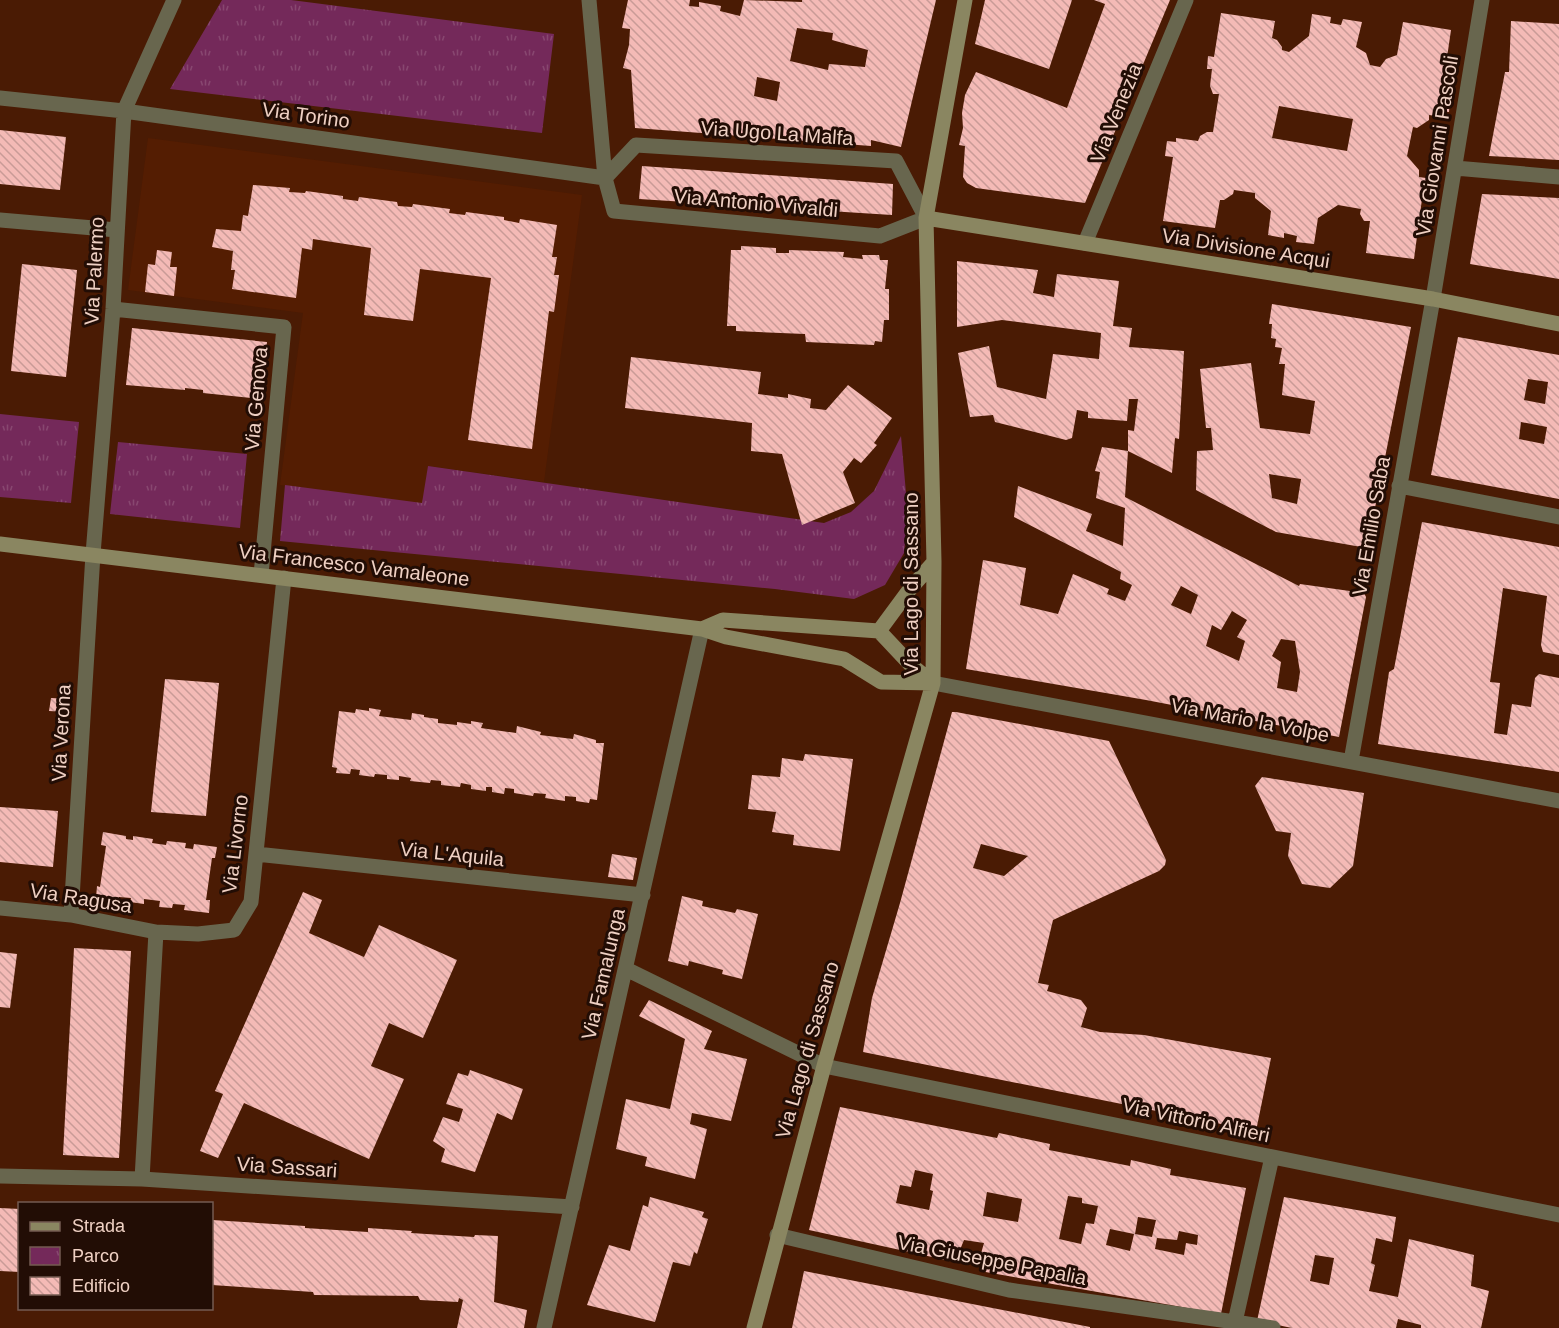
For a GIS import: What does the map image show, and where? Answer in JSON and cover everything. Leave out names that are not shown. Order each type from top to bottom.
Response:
[{"type":"main road","name":"Via Lago di Sassano","points":[[754,1328],[777,1235],[933,683],[934,562],[926,218],[965,0]]},
{"type":"main road","name":"Via Divisione Acqui","points":[[926,218],[1433,299],[1559,324]]},
{"type":"main road","name":"Via Francesco Vamaleone","points":[[0,544],[702,629],[726,636],[844,659],[882,682],[933,683]]},
{"type":"main road","points":[[879,632],[910,589],[934,562]]},
{"type":"main road","points":[[702,629],[723,620],[879,632],[910,664],[933,683]]},
{"type":"street","name":"Via Palermo","points":[[93,554],[113,309],[124,111],[174,0]]},
{"type":"street","points":[[589,0],[606,178]]},
{"type":"street","name":"Via Venezia","points":[[1085,243],[1186,0]]},
{"type":"street","name":"Via Giovanni Pascoli","points":[[1433,299],[1482,0]]},
{"type":"street","name":"Via Torino","points":[[0,98],[124,111],[606,178]]},
{"type":"street","name":"Via Ugo La Malfa","points":[[606,178],[636,145],[896,161],[926,218]]},
{"type":"street","points":[[1455,168],[1559,177]]},
{"type":"street","name":"Via Antonio Vivaldi","points":[[606,178],[614,211],[880,236],[926,218]]},
{"type":"street","points":[[0,220],[117,230]]},
{"type":"street","name":"Via Emilio Saba","points":[[1351,760],[1433,299]]},
{"type":"street","name":"Via Genova","points":[[113,309],[284,327],[261,575]]},
{"type":"street","points":[[1399,486],[1559,517]]},
{"type":"street","name":"Via Verona","points":[[71,915],[93,554]]},
{"type":"street","name":"Via Livorno","points":[[156,932],[198,933],[234,930],[251,902],[284,578]]},
{"type":"street","name":"Via Famalunga","points":[[544,1328],[702,629]]},
{"type":"street","name":"Via Mario la Volpe","points":[[933,683],[1559,801]]},
{"type":"street","name":"Via L'Aquila","points":[[256,854],[643,895]]},
{"type":"street","name":"Via Ragusa","points":[[0,908],[71,915],[156,932]]},
{"type":"street","points":[[142,1179],[156,932]]},
{"type":"street","name":"Via Vittorio Alfieri","points":[[626,969],[824,1066],[1559,1215]]},
{"type":"street","points":[[1234,1325],[1272,1157]]},
{"type":"street","name":"Via Sassari","points":[[0,1176],[142,1179],[572,1207]]},
{"type":"street","name":"Via Giuseppe Papalia","points":[[777,1235],[1009,1290],[1234,1325],[1273,1328]]},
{"type":"shaded area","points":[[148,138],[582,195],[544,482],[428,466],[423,504],[280,485],[303,313],[128,290]]},
{"type":"green space","points":[[222,0],[291,0],[554,34],[542,133],[170,89]]},
{"type":"green space","points":[[0,414],[79,422],[71,503],[0,497]]},
{"type":"green space","points":[[901,436],[908,516],[904,553],[885,585],[854,599],[775,589],[280,541],[285,485],[422,503],[428,466],[824,523],[851,512],[874,491]]},
{"type":"green space","points":[[118,442],[247,454],[240,528],[110,514]]},
{"type":"building","points":[[628,0],[690,0],[689,6],[699,7],[699,2],[721,6],[720,11],[740,16],[744,0],[802,2],[802,0],[936,0],[901,147],[871,140],[871,146],[635,128],[631,70],[623,68],[629,45],[630,29],[622,28]],"holes":[[[797,28],[833,33],[832,40],[868,50],[865,67],[829,64],[828,70],[790,61]],[[757,77],[780,82],[777,101],[754,96]]]},
{"type":"building","points":[[985,0],[1072,0],[1049,69],[975,44]]},
{"type":"building","points":[[1094,0],[1170,0],[1085,203],[976,188],[967,183],[963,177],[965,146],[959,145],[963,128],[962,113],[965,95],[976,72],[1067,108],[1105,4]]},
{"type":"building","points":[[1221,13],[1275,21],[1272,38],[1277,40],[1282,50],[1289,52],[1309,36],[1312,14],[1331,17],[1330,23],[1341,25],[1343,19],[1362,22],[1356,47],[1366,53],[1370,65],[1380,67],[1386,59],[1397,55],[1403,22],[1451,30],[1441,99],[1450,100],[1449,112],[1437,111],[1436,116],[1429,115],[1429,120],[1417,128],[1413,127],[1407,156],[1419,170],[1419,177],[1426,178],[1427,182],[1434,185],[1433,199],[1422,199],[1414,259],[1366,253],[1370,221],[1364,221],[1360,214],[1361,209],[1338,205],[1318,218],[1314,244],[1296,242],[1297,236],[1284,233],[1284,238],[1268,235],[1271,211],[1255,198],[1255,193],[1234,190],[1233,194],[1220,200],[1215,228],[1163,221],[1173,157],[1165,156],[1167,141],[1176,142],[1176,138],[1198,141],[1200,136],[1213,132],[1219,94],[1213,94],[1210,86],[1212,69],[1207,69],[1208,56],[1214,57]],"holes":[[[1279,106],[1353,119],[1347,151],[1272,138]]]},
{"type":"building","points":[[1511,21],[1559,24],[1559,160],[1489,156],[1505,72],[1509,72]]},
{"type":"building","points":[[0,130],[66,137],[60,190],[0,184]]},
{"type":"building","points":[[642,166],[893,184],[892,215],[639,199]]},
{"type":"building","points":[[253,185],[290,188],[289,192],[305,193],[306,191],[343,196],[343,199],[358,201],[359,197],[397,202],[398,206],[412,207],[413,204],[450,209],[449,213],[465,215],[466,212],[504,217],[504,220],[519,223],[520,219],[557,225],[552,257],[557,257],[554,275],[559,275],[554,312],[549,311],[532,449],[468,440],[491,278],[420,269],[413,321],[364,315],[371,248],[313,239],[312,250],[302,248],[296,298],[232,289],[235,270],[231,270],[233,251],[212,247],[216,229],[241,231],[243,215],[248,216]]},
{"type":"building","points":[[1482,194],[1559,198],[1559,279],[1470,264]]},
{"type":"building","points":[[741,246],[776,248],[776,253],[789,253],[789,250],[844,252],[843,257],[863,259],[862,255],[879,255],[880,260],[888,260],[885,289],[889,289],[889,320],[884,320],[882,342],[875,341],[874,345],[806,342],[805,334],[736,331],[736,326],[727,326],[731,250],[741,250]]},
{"type":"building","points":[[157,250],[172,252],[170,267],[177,267],[174,296],[145,292],[148,264],[155,265]]},
{"type":"building","points":[[957,261],[1038,270],[1033,293],[1054,297],[1057,274],[1119,281],[1113,326],[1132,328],[1129,347],[1184,351],[1179,439],[1175,438],[1172,473],[1128,451],[1128,430],[1134,431],[1138,399],[1129,399],[1127,421],[1088,418],[1088,412],[1077,410],[1072,438],[1066,440],[995,422],[993,415],[970,417],[958,353],[989,346],[997,387],[1046,399],[1053,354],[1099,359],[1101,333],[1002,320],[957,327]]},
{"type":"building","points":[[22,264],[77,270],[66,377],[11,371]]},
{"type":"building","points":[[1272,304],[1411,327],[1367,548],[1276,532],[1196,490],[1197,451],[1213,450],[1211,428],[1206,428],[1200,369],[1251,363],[1260,428],[1310,434],[1315,401],[1282,395],[1285,364],[1279,364],[1282,348],[1275,347],[1276,339],[1271,338],[1272,324],[1269,324]],"holes":[[[1269,474],[1301,479],[1297,504],[1272,498]]]},
{"type":"building","points":[[132,328],[267,342],[261,399],[203,393],[203,390],[185,388],[185,390],[126,385]]},
{"type":"building","points":[[1458,337],[1559,355],[1559,499],[1431,475]],"holes":[[[1528,379],[1548,382],[1545,404],[1524,400]],[[1521,422],[1547,427],[1544,444],[1519,439]]]},
{"type":"building","points":[[631,357],[761,372],[758,394],[788,398],[788,394],[811,399],[810,408],[826,410],[848,385],[892,418],[874,443],[877,445],[861,463],[854,458],[843,472],[855,503],[802,525],[782,454],[751,451],[752,423],[625,408]]},
{"type":"building","points":[[1102,447],[1128,451],[1125,497],[1299,586],[1300,584],[1364,593],[1366,597],[1339,737],[966,669],[983,560],[1026,568],[1020,605],[1058,614],[1073,574],[1109,589],[1107,594],[1125,601],[1132,585],[1120,579],[1121,572],[1014,517],[1018,486],[1092,514],[1086,531],[1123,546],[1125,508],[1096,498],[1100,472],[1095,471]],"holes":[[[1181,586],[1198,595],[1191,614],[1171,605]],[[1232,611],[1247,620],[1237,637],[1245,641],[1239,661],[1206,646],[1212,625],[1221,630]],[[1281,639],[1295,641],[1300,672],[1297,692],[1277,688],[1281,662],[1272,656]]]},
{"type":"building","points":[[1422,522],[1559,547],[1559,655],[1543,652],[1541,645],[1547,596],[1503,588],[1490,682],[1500,683],[1494,733],[1507,735],[1512,704],[1531,707],[1535,678],[1539,674],[1559,678],[1559,772],[1378,744],[1389,672],[1394,669]]},
{"type":"building","points":[[165,679],[219,683],[206,816],[151,812]]},
{"type":"building","points":[[51,698],[68,699],[66,712],[49,711]]},
{"type":"building","points":[[369,708],[381,710],[379,716],[411,720],[412,713],[438,719],[438,723],[457,725],[457,722],[471,724],[471,721],[483,723],[481,728],[516,733],[517,726],[541,732],[540,735],[573,739],[574,734],[596,740],[596,743],[604,743],[597,800],[590,799],[589,803],[576,801],[576,797],[565,796],[565,801],[545,798],[546,794],[534,793],[533,796],[514,793],[514,789],[505,788],[504,794],[492,792],[492,787],[486,787],[486,791],[471,789],[471,785],[461,783],[460,787],[441,785],[441,781],[431,780],[430,783],[410,781],[411,778],[399,776],[399,780],[387,779],[387,775],[375,774],[374,777],[359,775],[360,770],[351,769],[350,774],[336,773],[337,768],[332,767],[339,711],[355,713],[356,709],[369,711]]},
{"type":"building","points":[[952,712],[1109,741],[1166,860],[1165,865],[1159,871],[1053,920],[1038,983],[1049,985],[1047,991],[1081,1000],[1087,1008],[1081,1027],[1100,1032],[1144,1035],[1271,1058],[1256,1131],[863,1052],[872,998]],"holes":[[[981,844],[1028,856],[1004,876],[973,868]]]},
{"type":"building","points":[[805,754],[853,759],[840,851],[793,845],[794,835],[772,832],[776,812],[748,809],[752,775],[780,777],[782,758],[803,761]]},
{"type":"building","points":[[1262,777],[1364,793],[1353,866],[1330,888],[1302,884],[1288,856],[1291,833],[1276,831],[1255,786]]},
{"type":"building","points":[[0,807],[58,811],[53,867],[0,862]]},
{"type":"building","points":[[103,832],[126,836],[126,839],[133,840],[133,836],[153,839],[152,843],[166,845],[167,841],[186,843],[185,848],[193,849],[194,844],[217,847],[215,858],[212,858],[206,900],[210,900],[209,913],[184,910],[185,905],[173,904],[172,908],[159,907],[160,901],[144,899],[144,904],[130,902],[131,898],[119,897],[119,901],[96,898],[97,886],[100,887],[106,846],[101,845]]},
{"type":"building","points":[[612,854],[637,858],[633,880],[608,877]]},
{"type":"building","points":[[303,892],[322,900],[309,933],[364,957],[379,925],[457,960],[423,1038],[389,1023],[371,1066],[404,1079],[369,1159],[244,1103],[218,1158],[200,1151],[223,1094],[215,1091]]},
{"type":"building","points":[[682,896],[703,901],[702,906],[735,913],[737,909],[758,914],[742,979],[722,974],[723,970],[689,961],[688,966],[668,961]]},
{"type":"building","points":[[74,948],[131,951],[119,1158],[63,1155]]},
{"type":"building","points":[[0,952],[17,954],[10,1008],[0,1007]]},
{"type":"building","points":[[649,1000],[712,1031],[704,1049],[747,1059],[731,1121],[692,1113],[690,1124],[707,1129],[695,1179],[645,1166],[647,1157],[616,1149],[626,1099],[670,1109],[685,1039],[639,1016]]},
{"type":"building","points":[[470,1070],[523,1089],[512,1120],[497,1113],[475,1172],[441,1162],[445,1149],[433,1141],[443,1117],[459,1122],[463,1109],[446,1104],[458,1073],[468,1076]]},
{"type":"building","points":[[840,1107],[997,1138],[999,1133],[1050,1144],[1049,1150],[1130,1166],[1131,1160],[1171,1169],[1170,1175],[1246,1188],[1221,1314],[980,1271],[981,1265],[978,1264],[984,1243],[964,1240],[955,1262],[809,1230]],"holes":[[[915,1170],[933,1174],[930,1190],[933,1191],[929,1210],[896,1203],[900,1185],[911,1187]],[[987,1192],[1022,1199],[1018,1222],[983,1216]],[[1068,1196],[1082,1198],[1082,1203],[1098,1206],[1094,1224],[1086,1223],[1081,1244],[1059,1239]],[[1138,1217],[1156,1220],[1152,1237],[1135,1234]],[[1110,1229],[1134,1234],[1130,1251],[1106,1245]],[[1179,1231],[1198,1235],[1197,1245],[1186,1243],[1184,1255],[1155,1249],[1157,1238],[1177,1240]]]},
{"type":"building","points":[[650,1197],[704,1212],[702,1217],[708,1219],[697,1254],[694,1252],[690,1266],[673,1262],[655,1322],[587,1305],[609,1245],[630,1251],[643,1205],[648,1207]]},
{"type":"building","points":[[1284,1197],[1396,1217],[1392,1242],[1376,1238],[1371,1263],[1375,1265],[1369,1291],[1398,1297],[1409,1239],[1474,1255],[1471,1286],[1489,1291],[1481,1328],[1421,1328],[1421,1325],[1398,1319],[1396,1328],[1292,1328],[1257,1321]],"holes":[[[1315,1255],[1334,1258],[1329,1285],[1310,1281]]]},
{"type":"building","points":[[0,1208],[18,1209],[18,1272],[0,1271]]},
{"type":"building","points":[[213,1220],[368,1232],[368,1228],[474,1237],[475,1235],[498,1236],[494,1302],[527,1310],[524,1328],[457,1328],[463,1300],[459,1298],[458,1302],[420,1300],[418,1296],[314,1295],[313,1292],[213,1285]]},
{"type":"building","points":[[804,1271],[1090,1327],[1090,1328],[792,1328]]}]
